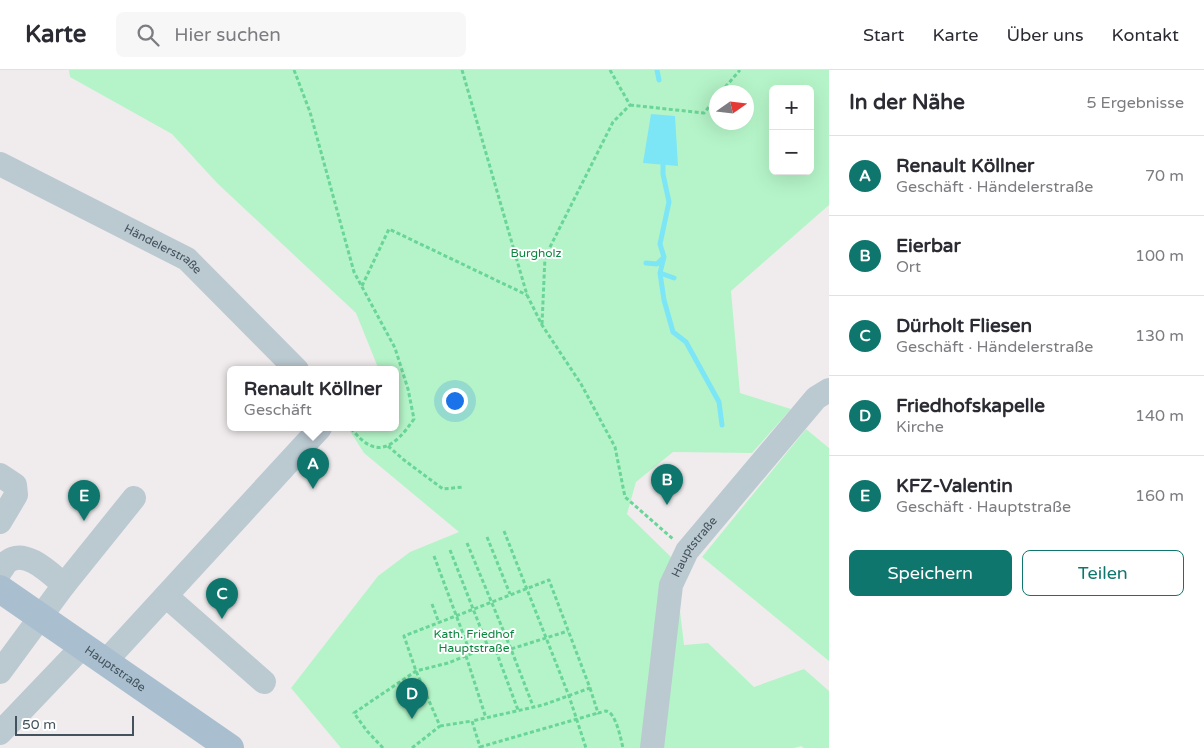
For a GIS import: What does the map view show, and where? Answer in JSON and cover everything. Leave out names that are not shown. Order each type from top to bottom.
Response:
[{"type":"main road","name":"Hauptstraße","points":[[0,589],[230,748]]},
{"type":"street","name":"Händelerstraße","points":[[0,164],[187,259],[293,366]]},
{"type":"street","name":"Hauptstraße","points":[[652,748],[671,585],[686,552],[816,398],[829,390]]},
{"type":"street","points":[[106,662],[317,431]]},
{"type":"street","points":[[0,475],[15,485],[16,495],[0,522]]},
{"type":"street","points":[[0,672],[64,585],[134,498]]},
{"type":"street","points":[[0,572],[8,561],[19,558],[34,560],[64,585]]},
{"type":"street","points":[[166,596],[264,682]]},
{"type":"street","points":[[0,733],[83,646]]},
{"type":"path","points":[[294,70],[315,128],[354,272],[395,348],[408,389],[414,419],[406,431],[388,446],[372,447],[366,444],[354,431]]},
{"type":"path","points":[[462,70],[527,295],[542,325],[581,384],[615,447],[625,497],[686,552]]},
{"type":"path","points":[[610,70],[630,105]]},
{"type":"path","points":[[727,85],[740,70]]},
{"type":"path","points":[[542,325],[545,257],[613,122],[630,105]]},
{"type":"path","points":[[630,105],[704,113],[709,107]]},
{"type":"path","points":[[362,287],[389,229],[527,295]]},
{"type":"path","points":[[388,446],[444,489],[464,487]]},
{"type":"path","points":[[504,531],[569,696],[585,748]]},
{"type":"path","points":[[487,537],[510,594]]},
{"type":"path","points":[[467,543],[533,706]]},
{"type":"path","points":[[450,550],[488,647],[496,651],[511,649],[568,631]]},
{"type":"path","points":[[434,556],[471,655]]},
{"type":"path","points":[[440,726],[416,671],[404,636],[549,580],[598,713]]},
{"type":"path","points":[[432,604],[439,623]]},
{"type":"path","points":[[383,748],[354,713],[416,671],[471,655],[488,647]]},
{"type":"path","points":[[496,651],[518,710]]},
{"type":"path","points":[[466,656],[486,718]]},
{"type":"path","points":[[412,748],[440,726],[472,721],[518,710],[569,696],[590,688]]},
{"type":"path","points":[[472,721],[481,747],[605,711],[611,713],[614,718],[623,748]]},
{"type":"green space","name":"Burgholz","points":[[69,70],[829,70],[829,205],[731,291],[740,393],[791,409],[752,453],[673,452],[636,482],[627,514],[674,560],[684,645],[708,643],[754,687],[804,669],[829,691],[829,748],[804,748],[801,746],[794,748],[341,748],[291,688],[378,576],[410,552],[459,532],[364,453],[350,431],[399,431],[399,366],[377,366],[356,313],[217,183],[172,134],[70,77]]},
{"type":"green space","points":[[806,429],[829,448],[829,661],[702,557]]},
{"type":"water","points":[[651,114],[675,116],[678,166],[643,163]]},
{"type":"waterway","points":[[657,70],[659,80]]},
{"type":"waterway","points":[[663,160],[663,174],[669,202],[660,244],[664,257],[660,273],[664,300],[673,332],[686,342],[719,402],[722,425]]},
{"type":"waterway","points":[[646,263],[657,264],[663,258]]},
{"type":"waterway","points":[[660,273],[674,278]]},
{"type":"place","name":"Renault Köllner","points":[[313,489]]},
{"type":"place","name":"Eierbar","points":[[667,505]]},
{"type":"place","name":"KFZ-Valentin","points":[[84,521]]},
{"type":"place","name":"Dürholt Fliesen","points":[[222,619]]},
{"type":"place","name":"Friedhofskapelle","points":[[412,719]]},
{"type":"park label","name":"Kath. Friedhof Hauptstraße","points":[[474,641]]}]
